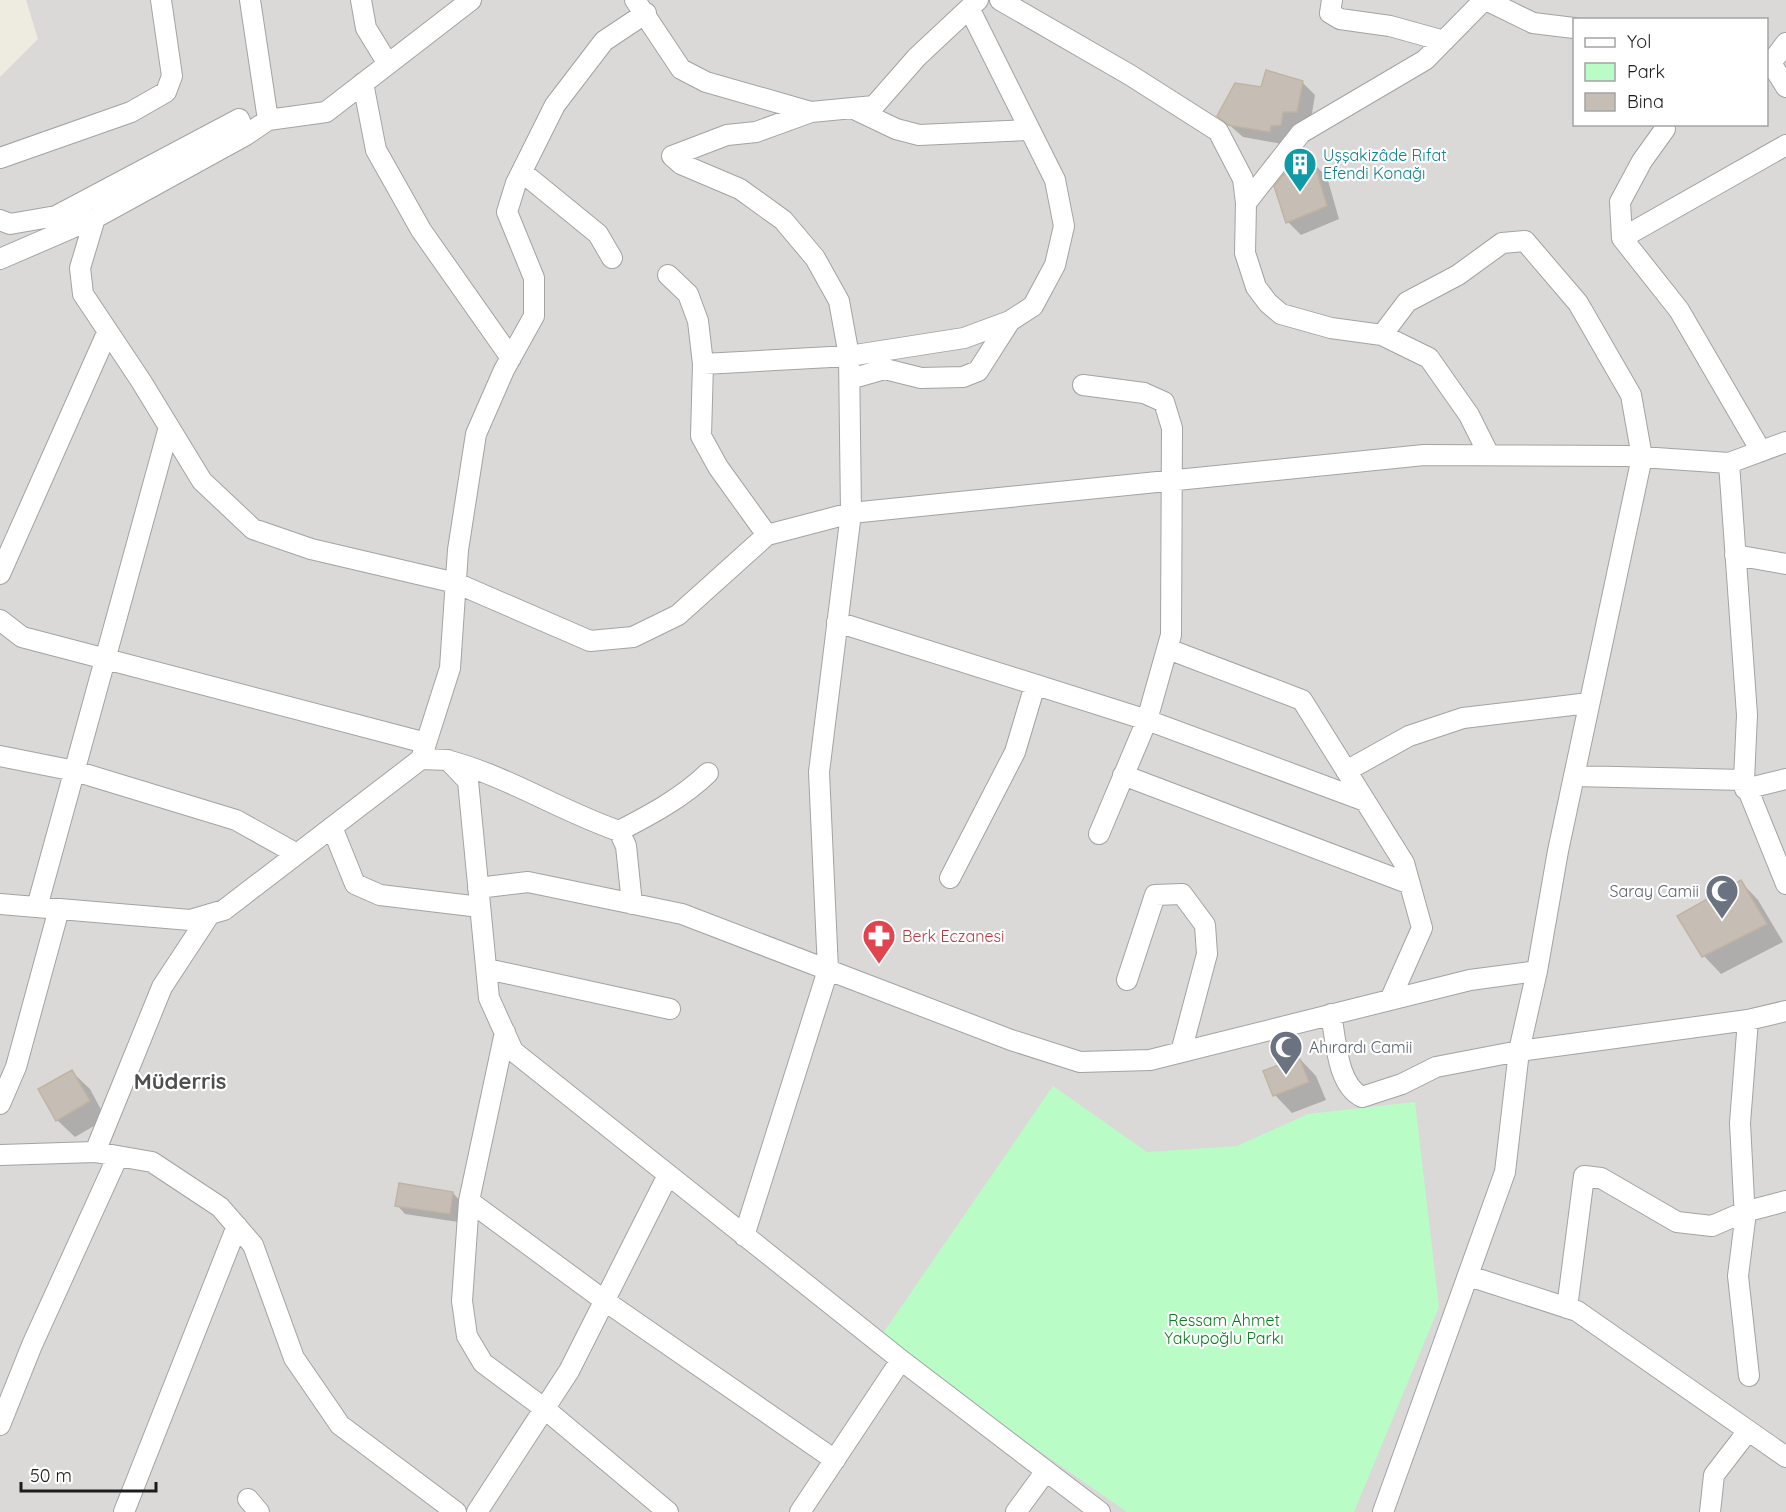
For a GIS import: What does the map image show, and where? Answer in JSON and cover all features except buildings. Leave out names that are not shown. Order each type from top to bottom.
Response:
[{"type":"street","points":[[0,158],[131,112],[166,92],[172,76],[161,0]]},
{"type":"street","points":[[250,0],[268,120]]},
{"type":"street","points":[[361,0],[366,28],[388,64]]},
{"type":"street","points":[[0,259],[95,218],[246,135],[268,120],[326,112],[471,0]]},
{"type":"street","points":[[999,0],[1130,75],[1218,131],[1243,179],[1246,203],[1245,254],[1256,286],[1268,303],[1281,314],[1331,328],[1382,335],[1429,358],[1469,415],[1489,455]]},
{"type":"street","points":[[1332,0],[1330,13],[1340,19],[1390,26],[1444,41]]},
{"type":"street","points":[[1246,203],[1300,133],[1425,60],[1485,0],[1533,22],[1573,28]]},
{"type":"street","points":[[703,364],[849,356],[964,338],[1010,321],[1033,306],[1054,265],[1064,226],[1055,180],[1029,130],[974,5],[917,57],[874,106],[811,111],[756,132],[728,135],[672,156],[681,164],[740,189],[783,220],[815,258],[839,301],[849,356],[851,513],[819,772],[828,970],[744,1236]]},
{"type":"street","points":[[0,904],[190,920],[224,909],[332,827],[423,751],[450,668],[456,583],[476,434],[511,358],[534,316],[534,278],[507,212],[522,172],[555,105],[603,41],[641,7],[681,69],[706,82],[811,111]]},
{"type":"street","points":[[1786,43],[1769,62],[1786,87]]},
{"type":"street","points":[[363,83],[376,150],[421,230],[511,358]]},
{"type":"street","points":[[852,108],[896,129],[919,135],[1029,130]]},
{"type":"street","points":[[0,220],[10,224],[56,216],[239,119],[246,135]]},
{"type":"street","points":[[1665,129],[1642,161],[1620,202],[1622,238],[1678,310],[1761,451]]},
{"type":"street","points":[[1622,238],[1786,145]]},
{"type":"street","points":[[522,172],[598,234],[612,258]]},
{"type":"street","points":[[95,218],[80,268],[83,294],[202,481],[253,529],[311,549],[456,583],[590,641],[633,637],[678,615],[767,535],[851,513],[1170,482],[1424,454],[1642,457],[1729,464],[1786,442]]},
{"type":"street","points":[[1382,335],[1407,302],[1458,274],[1502,243],[1525,241],[1578,303],[1631,395],[1642,457],[1589,703],[1537,971],[1519,1051],[1505,1172],[1383,1512]]},
{"type":"street","points":[[668,275],[688,294],[698,321],[703,364],[700,436],[718,467],[767,535]]},
{"type":"street","points":[[850,379],[885,369],[921,378],[963,377],[978,371],[1010,321]]},
{"type":"street","points":[[0,574],[107,333]]},
{"type":"street","points":[[1083,385],[1144,393],[1164,402],[1172,428],[1170,482],[1172,635],[1147,720],[1098,834]]},
{"type":"street","points":[[37,907],[169,427]]},
{"type":"street","points":[[1729,464],[1747,715],[1745,784],[1786,884]]},
{"type":"street","points":[[1735,555],[1786,564]]},
{"type":"street","points":[[0,620],[22,637],[105,659],[486,771],[579,817],[618,831],[626,846],[632,904]]},
{"type":"street","points":[[837,622],[1147,720],[1365,801]]},
{"type":"street","points":[[1167,649],[1302,700],[1404,863],[1422,928],[1390,1000]]},
{"type":"street","points":[[950,878],[1015,752],[1035,685]]},
{"type":"street","points":[[1346,771],[1409,736],[1463,718],[1589,703]]},
{"type":"street","points":[[0,756],[75,771],[236,820],[297,854]]},
{"type":"street","points":[[447,760],[468,780],[489,998],[513,1051],[901,1360],[1100,1512]]},
{"type":"street","points":[[618,831],[662,808],[694,786],[708,772]]},
{"type":"street","points":[[1124,775],[1410,884]]},
{"type":"street","points":[[1574,776],[1745,784],[1786,778]]},
{"type":"street","points":[[332,827],[355,884],[380,895],[479,897],[528,882],[682,914],[1011,1040],[1080,1062],[1150,1060],[1470,980],[1537,971]]},
{"type":"street","points":[[1127,980],[1155,895],[1182,894],[1205,925],[1207,954],[1181,1052]]},
{"type":"street","points":[[0,1104],[16,1067],[59,909]]},
{"type":"street","points":[[95,1152],[162,987],[210,914]]},
{"type":"street","points":[[487,969],[670,1009]]},
{"type":"street","points":[[1331,1014],[1345,1079],[1352,1092],[1362,1097],[1402,1084],[1436,1067],[1519,1051],[1748,1020],[1786,1011]]},
{"type":"street","points":[[1748,1020],[1740,1123],[1744,1212],[1738,1276],[1749,1376]]},
{"type":"street","points":[[505,1032],[469,1202],[462,1301],[467,1336],[483,1363],[545,1409],[668,1512]]},
{"type":"street","points":[[0,1155],[95,1152],[152,1162],[220,1207],[253,1245],[294,1358],[340,1425],[456,1512]]},
{"type":"street","points":[[0,1425],[32,1345],[118,1156]]},
{"type":"street","points":[[477,1512],[569,1371],[668,1175]]},
{"type":"street","points":[[1567,1308],[1584,1176],[1600,1178],[1677,1222],[1712,1226],[1744,1212],[1786,1201]]},
{"type":"street","points":[[469,1202],[605,1301],[835,1460]]},
{"type":"street","points":[[124,1512],[237,1226]]},
{"type":"street","points":[[1469,1276],[1577,1311],[1786,1457]]},
{"type":"street","points":[[800,1512],[901,1360]]},
{"type":"street","points":[[1710,1512],[1714,1475],[1748,1431]]},
{"type":"street","points":[[1016,1512],[1046,1471]]},
{"type":"shaded area","points":[[26,0],[1786,0],[1786,1512],[0,1512],[0,77],[38,39]]},
{"type":"green space","name":"Ressam Ahmet Yakupoğlu Parkı","points":[[1053,1086],[1147,1152],[1237,1146],[1308,1114],[1415,1102],[1439,1307],[1354,1512],[1127,1512],[879,1339]]},
{"type":"place","name":"Uşşakizâde Rıfat Efendi Konağı","points":[[1300,193]]},
{"type":"place","name":"Saray Camii","points":[[1722,920]]},
{"type":"place","name":"Berk Eczanesi","points":[[879,965]]},
{"type":"place","name":"Ahırardı Camii","points":[[1286,1076]]},
{"type":"district","name":"Müderris","points":[[180,1081]]}]
